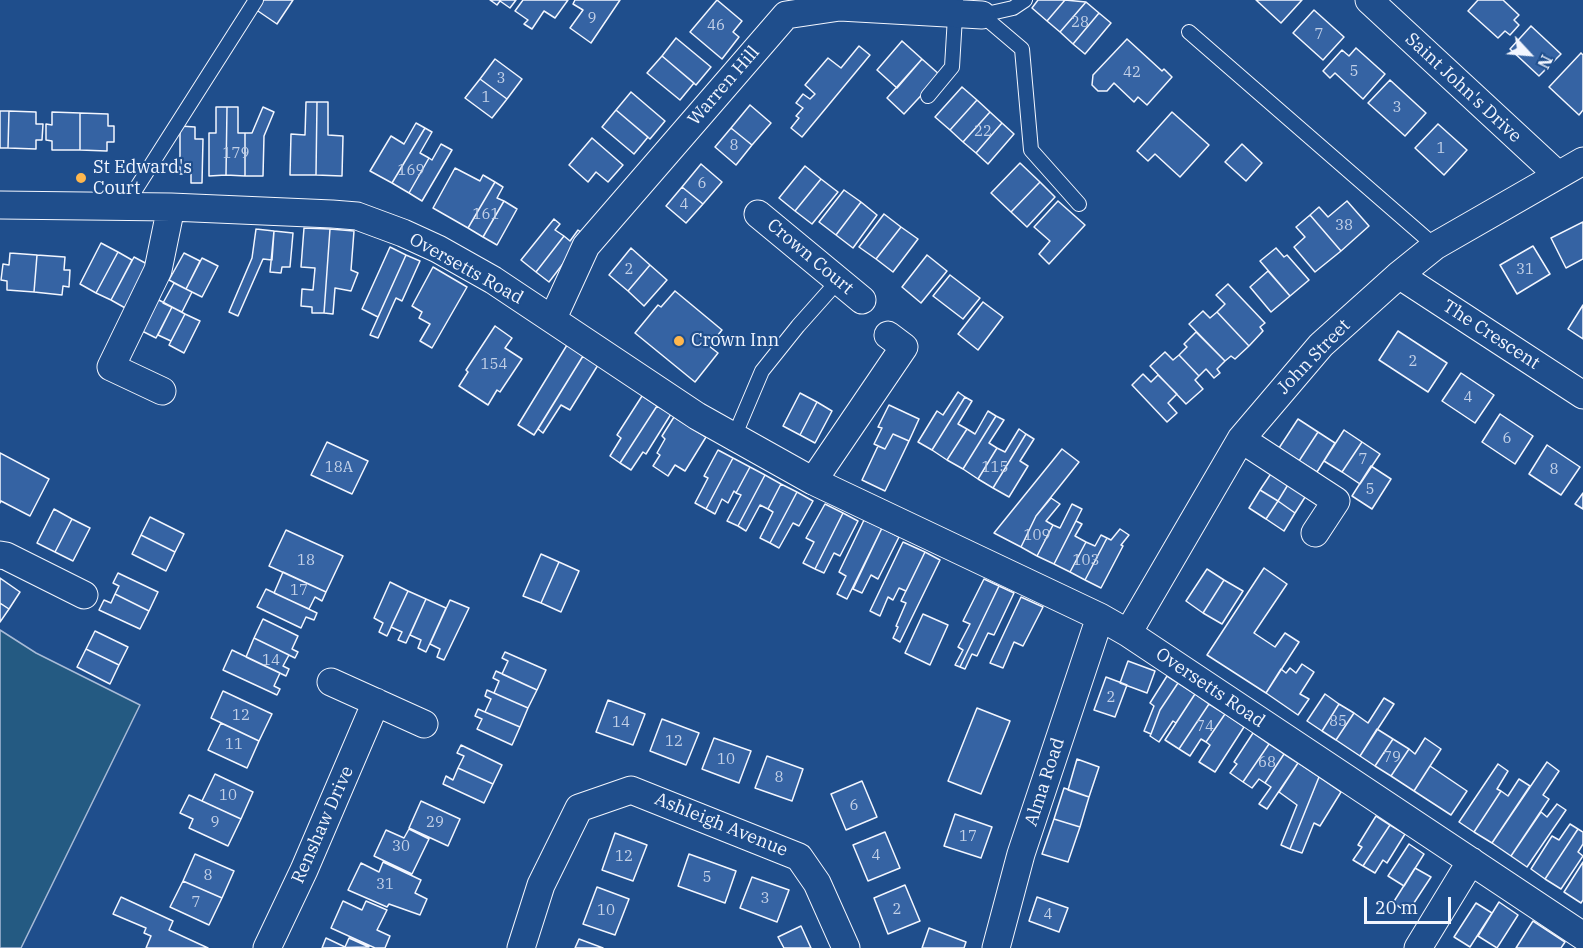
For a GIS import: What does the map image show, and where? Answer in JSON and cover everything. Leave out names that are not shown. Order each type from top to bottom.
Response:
[{"type":"street","name":"Saint John's Drive","points":[[1369,0],[1558,175]]},
{"type":"street","name":"Warren Hill","points":[[553,318],[586,246],[786,15],[840,7],[965,10]]},
{"type":"street","name":"John Street","points":[[1128,633],[1241,439],[1322,345],[1399,275],[1435,246],[1583,161]]},
{"type":"street","name":"Oversetts Road","points":[[0,204],[171,207],[357,216],[404,233],[493,280],[697,416],[813,481],[1100,617],[1128,633],[1583,936]]},
{"type":"street","points":[[162,391],[111,367],[158,270],[171,207]]},
{"type":"street","name":"Crown Court","points":[[758,214],[862,300]]},
{"type":"street","name":"The Crescent","points":[[1399,275],[1583,395]]},
{"type":"street","points":[[813,481],[904,347],[888,335]]},
{"type":"street","points":[[1241,439],[1336,501],[1315,533]]},
{"type":"street","points":[[0,555],[84,595]]},
{"type":"street","name":"Alma Road","points":[[996,948],[1021,854],[1100,617]]},
{"type":"street","points":[[331,681],[424,724]]},
{"type":"street","name":"Renshaw Drive","points":[[267,948],[304,870],[376,702]]},
{"type":"street","name":"Ashleigh Avenue","points":[[521,948],[541,885],[579,808],[631,790],[799,857],[817,883],[846,948]]},
{"type":"street","points":[[1418,948],[1471,861]]},
{"type":"lane","points":[[125,206],[256,0]]},
{"type":"lane","points":[[965,10],[1014,8],[1025,0]]},
{"type":"lane","points":[[928,96],[952,67],[965,10]]},
{"type":"lane","points":[[965,10],[1022,49],[1031,150],[1079,204]]},
{"type":"lane","points":[[1189,32],[1435,246]]},
{"type":"lane","points":[[734,437],[762,371],[838,281]]},
{"type":"shaded area","points":[[0,630],[36,653],[140,705],[21,948],[0,948]]},
{"type":"building","points":[[261,0],[293,0],[277,24],[255,9]]},
{"type":"building","points":[[490,0],[516,0],[510,8],[500,1],[497,5]]},
{"type":"building","points":[[523,0],[568,0],[555,18],[544,11],[532,29],[524,24],[528,20],[515,11]]},
{"type":"building","points":[[575,0],[620,0],[591,43],[570,28],[583,10],[573,4]]},
{"type":"building","points":[[717,0],[742,21],[733,32],[739,37],[722,59],[690,32]]},
{"type":"building","points":[[1038,0],[1065,0],[1047,21],[1032,8]]},
{"type":"building","points":[[1065,0],[1086,2],[1060,32],[1047,21]]},
{"type":"building","points":[[1256,0],[1302,0],[1281,23]]},
{"type":"building","points":[[1478,0],[1503,0],[1519,15],[1514,20],[1519,25],[1510,35],[1505,31],[1498,38],[1468,11]]},
{"type":"building","points":[[1086,2],[1099,13],[1073,44],[1060,32]]},
{"type":"building","points":[[1314,10],[1344,37],[1323,60],[1293,33]]},
{"type":"building","points":[[1099,13],[1111,23],[1085,54],[1073,44]]},
{"type":"building","points":[[1531,26],[1561,54],[1539,76],[1510,49]]},
{"type":"building","points":[[676,38],[711,67],[696,85],[662,56]]},
{"type":"building","points":[[1127,39],[1162,71],[1164,69],[1172,77],[1147,105],[1138,97],[1134,102],[1114,83],[1107,91],[1098,91],[1092,85],[1093,75]]},
{"type":"building","points":[[902,41],[922,59],[897,88],[877,70]]},
{"type":"building","points":[[859,46],[870,55],[802,137],[791,128],[799,118],[796,116],[803,108],[796,103],[803,94],[810,99],[815,94],[805,85],[828,58],[841,68]]},
{"type":"building","points":[[1356,48],[1385,74],[1363,99],[1335,73],[1330,78],[1323,71],[1342,50],[1349,56]]},
{"type":"building","points":[[1581,53],[1583,55],[1583,110],[1579,115],[1549,87]]},
{"type":"building","points":[[662,56],[694,83],[680,100],[647,73]]},
{"type":"building","points":[[495,59],[522,79],[507,99],[480,79]]},
{"type":"building","points":[[922,59],[940,75],[904,114],[887,98]]},
{"type":"building","points":[[480,79],[507,99],[492,118],[465,98]]},
{"type":"building","points":[[1390,80],[1426,113],[1405,136],[1368,103]]},
{"type":"building","points":[[962,87],[977,100],[950,130],[935,117]]},
{"type":"building","points":[[631,92],[665,121],[650,139],[616,110]]},
{"type":"building","points":[[977,100],[990,112],[963,142],[950,130]]},
{"type":"building","points":[[306,102],[317,102],[316,175],[290,175],[291,134],[305,135]]},
{"type":"building","points":[[317,102],[328,102],[328,135],[343,136],[342,176],[316,175]]},
{"type":"building","points":[[750,105],[771,123],[752,145],[731,128]]},
{"type":"building","points":[[216,107],[227,107],[226,175],[209,176],[209,133],[216,133]]},
{"type":"building","points":[[227,107],[238,107],[238,133],[245,133],[245,176],[226,175]]},
{"type":"building","points":[[263,107],[274,112],[264,136],[263,176],[245,176],[245,133],[252,133]]},
{"type":"building","points":[[616,110],[648,137],[634,154],[602,127]]},
{"type":"building","points":[[0,111],[9,111],[8,148],[0,148]]},
{"type":"building","points":[[9,111],[36,112],[36,124],[43,124],[42,140],[36,140],[36,149],[8,148]]},
{"type":"building","points":[[52,112],[80,113],[80,150],[52,150],[52,141],[46,140],[46,124],[52,125]]},
{"type":"building","points":[[990,112],[1002,123],[976,153],[963,142]]},
{"type":"building","points":[[1172,112],[1209,145],[1180,177],[1155,154],[1148,161],[1137,151]]},
{"type":"building","points":[[80,113],[108,114],[108,126],[114,126],[114,142],[107,142],[107,151],[80,150]]},
{"type":"building","points":[[416,123],[425,128],[392,183],[370,171],[391,136],[404,144]]},
{"type":"building","points":[[1002,123],[1014,134],[988,164],[976,153]]},
{"type":"building","points":[[1438,124],[1467,150],[1444,175],[1415,148]]},
{"type":"building","points":[[180,126],[195,127],[195,139],[203,139],[202,183],[191,183],[191,174],[180,174]]},
{"type":"building","points":[[425,128],[432,132],[420,153],[429,158],[409,193],[392,183]]},
{"type":"building","points":[[731,128],[752,145],[736,165],[715,147]]},
{"type":"building","points":[[592,138],[623,165],[608,182],[596,172],[588,182],[569,165]]},
{"type":"building","points":[[441,144],[452,150],[422,201],[409,193],[429,158],[432,160]]},
{"type":"building","points":[[1242,144],[1262,163],[1246,181],[1225,162]]},
{"type":"building","points":[[1020,163],[1040,182],[1011,212],[991,193]]},
{"type":"building","points":[[701,164],[722,182],[703,204],[682,187]]},
{"type":"building","points":[[805,166],[821,179],[795,211],[779,198]]},
{"type":"building","points":[[455,168],[480,181],[483,175],[495,182],[468,228],[433,208]]},
{"type":"building","points":[[821,179],[838,192],[812,224],[795,211]]},
{"type":"building","points":[[495,182],[503,187],[497,198],[504,201],[483,237],[468,228]]},
{"type":"building","points":[[1040,182],[1055,197],[1027,227],[1011,212]]},
{"type":"building","points":[[682,187],[703,204],[686,223],[666,206]]},
{"type":"building","points":[[844,190],[861,202],[836,235],[819,222]]},
{"type":"building","points":[[504,201],[517,209],[497,245],[483,237]]},
{"type":"building","points":[[1058,201],[1085,225],[1049,264],[1039,254],[1050,241],[1034,227]]},
{"type":"building","points":[[1347,201],[1369,226],[1341,251],[1310,215],[1319,207],[1328,217]]},
{"type":"building","points":[[861,202],[877,215],[853,248],[836,235]]},
{"type":"building","points":[[884,214],[901,227],[876,259],[859,247]]},
{"type":"building","points":[[1310,215],[1341,251],[1315,272],[1294,247],[1305,237],[1296,227]]},
{"type":"building","points":[[554,219],[560,224],[555,230],[564,236],[536,272],[521,260]]},
{"type":"building","points":[[1583,222],[1583,259],[1566,268],[1551,238]]},
{"type":"building","points":[[901,227],[918,239],[893,272],[876,259]]},
{"type":"building","points":[[304,228],[330,229],[324,313],[312,313],[312,307],[301,306],[302,289],[313,290],[315,268],[301,267]]},
{"type":"building","points":[[256,229],[274,231],[272,260],[263,259],[238,316],[229,312],[252,258]]},
{"type":"building","points":[[330,229],[354,231],[351,270],[358,273],[351,291],[335,288],[333,314],[324,313]]},
{"type":"building","points":[[578,230],[585,235],[549,282],[536,272],[564,236],[570,241]]},
{"type":"building","points":[[274,231],[293,233],[290,267],[282,267],[281,273],[270,272]]},
{"type":"building","points":[[101,243],[118,252],[96,293],[80,284]]},
{"type":"building","points":[[1533,246],[1550,274],[1517,294],[1500,265]]},
{"type":"building","points":[[390,247],[406,255],[378,317],[362,309]]},
{"type":"building","points":[[631,248],[650,265],[628,291],[609,275]]},
{"type":"building","points":[[1276,248],[1284,257],[1287,255],[1309,280],[1290,296],[1260,261]]},
{"type":"building","points":[[118,252],[132,260],[111,300],[96,293]]},
{"type":"building","points":[[10,253],[37,255],[34,292],[7,290],[7,281],[1,280],[3,264],[9,265]]},
{"type":"building","points":[[184,253],[200,261],[186,289],[169,280]]},
{"type":"building","points":[[37,255],[65,257],[64,270],[70,270],[69,287],[63,286],[62,295],[34,292]]},
{"type":"building","points":[[406,255],[420,261],[402,301],[396,298],[378,338],[370,335]]},
{"type":"building","points":[[927,255],[947,271],[921,303],[902,287]]},
{"type":"building","points":[[134,257],[149,265],[127,309],[111,300]]},
{"type":"building","points":[[202,258],[218,266],[202,297],[186,289]]},
{"type":"building","points":[[650,265],[667,280],[644,306],[628,291]]},
{"type":"building","points":[[433,267],[467,287],[432,348],[420,341],[430,324],[419,318],[422,312],[412,306]]},
{"type":"building","points":[[1268,271],[1290,296],[1271,312],[1250,287]]},
{"type":"building","points":[[950,275],[980,298],[963,319],[933,296]]},
{"type":"building","points":[[174,283],[192,292],[182,312],[163,303]]},
{"type":"building","points":[[1228,284],[1265,323],[1260,327],[1263,331],[1249,346],[1217,312],[1225,304],[1216,295]]},
{"type":"building","name":"Crown Inn","points":[[675,291],[722,330],[709,346],[718,353],[695,382],[635,333],[658,305],[661,307]]},
{"type":"building","points":[[157,299],[172,307],[156,338],[140,330]]},
{"type":"building","points":[[983,302],[1003,317],[978,350],[958,334]]},
{"type":"building","points":[[1583,305],[1583,339],[1568,329]]},
{"type":"building","points":[[172,307],[185,314],[171,341],[158,335]]},
{"type":"building","points":[[1203,311],[1210,318],[1217,312],[1249,346],[1235,359],[1231,356],[1225,361],[1189,324]]},
{"type":"building","points":[[185,314],[200,321],[184,353],[169,345]]},
{"type":"building","points":[[495,326],[512,338],[505,348],[522,359],[500,392],[497,390],[488,405],[459,386],[468,372],[466,370]]},
{"type":"building","points":[[1398,331],[1447,363],[1428,392],[1379,360]]},
{"type":"building","points":[[1196,332],[1225,361],[1217,369],[1220,373],[1214,378],[1206,369],[1199,376],[1179,355],[1187,347],[1184,344]]},
{"type":"building","points":[[567,345],[583,356],[534,435],[518,425]]},
{"type":"building","points":[[1165,352],[1173,360],[1179,355],[1199,376],[1195,380],[1203,389],[1186,404],[1150,366]]},
{"type":"building","points":[[583,356],[598,365],[570,410],[561,405],[543,433],[538,429]]},
{"type":"building","points":[[1461,373],[1494,395],[1475,423],[1442,401]]},
{"type":"building","points":[[1143,374],[1151,382],[1158,375],[1177,394],[1168,403],[1177,413],[1167,422],[1132,385]]},
{"type":"building","points":[[958,392],[965,397],[932,450],[918,442],[937,411],[943,415]]},
{"type":"building","points":[[800,393],[817,402],[800,435],[783,426]]},
{"type":"building","points":[[642,396],[657,406],[620,463],[610,456],[621,438],[617,435]]},
{"type":"building","points":[[965,397],[972,401],[958,424],[967,429],[947,460],[932,450]]},
{"type":"building","points":[[817,402],[832,411],[815,443],[800,435]]},
{"type":"building","points":[[889,405],[919,419],[909,441],[893,434],[885,449],[874,444],[882,428],[878,427]]},
{"type":"building","points":[[657,406],[671,414],[646,454],[643,452],[631,470],[620,463]]},
{"type":"building","points":[[988,411],[996,416],[963,469],[947,460],[967,429],[975,434]]},
{"type":"building","points":[[1500,414],[1533,436],[1515,464],[1482,442]]},
{"type":"building","points":[[996,416],[1004,420],[989,443],[997,448],[978,479],[963,469]]},
{"type":"building","points":[[674,417],[706,437],[685,471],[675,465],[668,476],[653,466],[660,455],[657,453],[665,439],[662,436]]},
{"type":"building","points":[[1298,419],[1318,432],[1299,461],[1279,448]]},
{"type":"building","points":[[1019,429],[1026,434],[993,488],[978,479],[997,448],[1005,452]]},
{"type":"building","points":[[1344,430],[1362,442],[1342,472],[1324,461]]},
{"type":"building","points":[[1318,432],[1335,443],[1317,472],[1299,461]]},
{"type":"building","points":[[893,434],[909,441],[885,491],[862,480],[878,446],[885,449]]},
{"type":"building","points":[[1026,434],[1034,439],[1020,461],[1028,466],[1009,497],[993,488]]},
{"type":"building","points":[[327,442],[368,461],[352,494],[311,475]]},
{"type":"building","points":[[1362,442],[1380,454],[1360,484],[1342,472]]},
{"type":"building","points":[[1547,445],[1580,467],[1561,495],[1529,474]]},
{"type":"building","points":[[1062,449],[1079,462],[1036,516],[1021,547],[994,533]]},
{"type":"building","points":[[718,450],[733,458],[706,509],[695,503],[708,478],[704,476]]},
{"type":"building","points":[[0,453],[49,479],[30,516],[1,501],[0,503]]},
{"type":"building","points":[[733,458],[750,467],[736,493],[734,491],[728,503],[722,499],[715,514],[706,509]]},
{"type":"building","points":[[1371,466],[1391,479],[1372,509],[1352,496]]},
{"type":"building","points":[[750,467],[765,475],[738,526],[727,521],[741,495],[736,493]]},
{"type":"building","points":[[1272,472],[1289,483],[1278,501],[1260,490]]},
{"type":"building","points":[[765,475],[781,484],[768,509],[760,505],[746,531],[738,526]]},
{"type":"building","points":[[1289,483],[1307,494],[1295,513],[1278,501]]},
{"type":"building","points":[[781,484],[797,492],[770,543],[760,538],[773,512],[768,509]]},
{"type":"building","points":[[1260,490],[1278,501],[1266,519],[1249,508]]},
{"type":"building","points":[[797,492],[813,501],[799,526],[793,523],[779,548],[770,543]]},
{"type":"building","points":[[1583,493],[1583,509],[1575,504]]},
{"type":"building","points":[[1051,498],[1060,504],[1046,521],[1053,525],[1037,556],[1021,547],[1036,516]]},
{"type":"building","points":[[1278,501],[1295,513],[1284,531],[1266,519]]},
{"type":"building","points":[[825,504],[843,513],[815,569],[803,563],[814,542],[806,538]]},
{"type":"building","points":[[1072,504],[1082,509],[1054,564],[1037,556],[1053,525],[1060,528]]},
{"type":"building","points":[[54,509],[72,519],[55,552],[37,543]]},
{"type":"building","points":[[843,513],[858,521],[840,556],[834,553],[824,573],[815,569]]},
{"type":"building","points":[[150,517],[184,534],[175,552],[141,535]]},
{"type":"building","points":[[72,519],[90,528],[73,561],[55,552]]},
{"type":"building","points":[[864,520],[882,528],[847,599],[837,594],[846,576],[839,572]]},
{"type":"building","points":[[1076,521],[1082,524],[1075,536],[1086,542],[1070,572],[1054,564]]},
{"type":"building","points":[[882,528],[899,537],[878,579],[871,575],[862,593],[853,589]]},
{"type":"building","points":[[1120,529],[1129,535],[1121,545],[1123,546],[1101,588],[1085,580],[1107,538],[1111,540]]},
{"type":"building","points":[[286,530],[343,556],[326,592],[269,566]]},
{"type":"building","points":[[141,535],[175,552],[166,571],[132,554]]},
{"type":"building","points":[[1101,535],[1107,538],[1085,580],[1070,572],[1086,542],[1095,546]]},
{"type":"building","points":[[903,542],[925,552],[906,591],[899,588],[893,600],[888,597],[880,616],[870,611]]},
{"type":"building","points":[[925,552],[940,560],[900,642],[893,638],[906,603],[901,601]]},
{"type":"building","points":[[541,554],[559,562],[541,603],[523,596]]},
{"type":"building","points":[[559,562],[579,571],[561,612],[541,603]]},
{"type":"building","points":[[1264,568],[1287,584],[1254,633],[1275,647],[1285,633],[1299,642],[1266,693],[1207,655]]},
{"type":"building","points":[[1207,569],[1224,580],[1203,613],[1186,601]]},
{"type":"building","points":[[283,572],[326,592],[322,601],[315,597],[309,609],[274,593]]},
{"type":"building","points":[[118,573],[158,592],[149,611],[115,594],[119,586],[113,583]]},
{"type":"building","points":[[0,578],[20,592],[9,609],[0,603]]},
{"type":"building","points":[[984,579],[999,586],[960,667],[955,665],[963,650],[958,647],[970,624],[963,621]]},
{"type":"building","points":[[1224,580],[1243,591],[1222,624],[1203,613]]},
{"type":"building","points":[[390,582],[408,591],[387,636],[379,632],[383,623],[374,618]]},
{"type":"building","points":[[999,586],[1014,593],[994,635],[988,633],[977,656],[972,654],[965,669],[960,667]]},
{"type":"building","points":[[266,589],[317,613],[314,620],[306,617],[301,628],[257,607]]},
{"type":"building","points":[[408,591],[426,599],[406,643],[398,640],[402,632],[391,627]]},
{"type":"building","points":[[115,594],[149,611],[140,629],[99,610],[104,600],[111,603]]},
{"type":"building","points":[[1021,597],[1043,607],[1023,646],[1014,642],[1003,668],[990,663]]},
{"type":"building","points":[[426,599],[446,608],[426,652],[418,648],[421,640],[410,635]]},
{"type":"building","points":[[450,600],[469,608],[444,660],[437,657],[440,649],[430,644]]},
{"type":"building","points":[[0,603],[9,609],[0,622]]},
{"type":"building","points":[[923,614],[948,625],[930,665],[905,653]]},
{"type":"building","points":[[263,619],[298,636],[292,649],[298,652],[295,658],[254,638]]},
{"type":"building","points":[[95,631],[128,647],[119,665],[86,649]]},
{"type":"building","points":[[254,638],[289,655],[283,666],[289,669],[286,676],[246,657]]},
{"type":"building","points":[[86,649],[119,665],[110,684],[77,667]]},
{"type":"building","points":[[232,650],[280,673],[274,686],[280,689],[277,695],[223,670]]},
{"type":"building","points":[[505,652],[546,670],[537,690],[502,674],[508,661],[502,658]]},
{"type":"building","points":[[1128,661],[1155,671],[1147,693],[1120,683]]},
{"type":"building","points":[[1302,664],[1314,672],[1300,694],[1309,699],[1298,715],[1266,693],[1281,669],[1286,673],[1290,668],[1296,673]]},
{"type":"building","points":[[496,671],[537,690],[528,708],[494,693],[499,681],[493,678]]},
{"type":"building","points":[[1167,676],[1178,683],[1160,710],[1151,734],[1144,731],[1154,706],[1150,703]]},
{"type":"building","points":[[1106,677],[1127,685],[1115,717],[1094,710]]},
{"type":"building","points":[[1178,683],[1195,694],[1176,723],[1173,721],[1159,742],[1150,736],[1160,710]]},
{"type":"building","points":[[487,690],[528,708],[520,727],[485,712],[491,699],[485,696]]},
{"type":"building","points":[[223,691],[272,714],[259,741],[211,718]]},
{"type":"building","points":[[1195,694],[1209,704],[1179,749],[1165,740]]},
{"type":"building","points":[[1325,694],[1339,704],[1322,731],[1307,721]]},
{"type":"building","points":[[1384,698],[1394,704],[1360,756],[1336,740],[1354,713],[1368,723]]},
{"type":"building","points":[[608,700],[645,714],[633,745],[596,732]]},
{"type":"building","points":[[1209,704],[1225,714],[1206,742],[1201,739],[1190,756],[1179,749]]},
{"type":"building","points":[[1339,704],[1354,713],[1336,740],[1322,731]]},
{"type":"building","points":[[977,708],[1010,721],[981,794],[948,781]]},
{"type":"building","points":[[478,709],[520,727],[512,745],[477,729],[482,719],[475,716]]},
{"type":"building","points":[[1225,714],[1244,727],[1215,772],[1199,762],[1210,745],[1206,742]]},
{"type":"building","points":[[662,719],[699,733],[686,765],[650,751]]},
{"type":"building","points":[[221,723],[259,741],[247,768],[208,750]]},
{"type":"building","points":[[1377,729],[1393,739],[1375,766],[1360,756]]},
{"type":"building","points":[[1253,733],[1269,744],[1243,782],[1230,773],[1237,764],[1234,762]]},
{"type":"building","points":[[714,738],[751,751],[739,783],[702,769]]},
{"type":"building","points":[[1425,738],[1441,749],[1414,791],[1391,776],[1409,749],[1415,754]]},
{"type":"building","points":[[1393,739],[1409,749],[1391,776],[1375,766]]},
{"type":"building","points":[[1269,744],[1284,754],[1265,783],[1259,779],[1252,788],[1243,782]]},
{"type":"building","points":[[461,745],[502,765],[493,784],[458,768],[464,756],[457,753]]},
{"type":"building","points":[[1284,754],[1298,763],[1267,809],[1259,804],[1271,787],[1265,783]]},
{"type":"building","points":[[767,756],[803,769],[792,801],[755,788]]},
{"type":"building","points":[[1077,759],[1099,767],[1089,797],[1068,790]]},
{"type":"building","points":[[1547,762],[1559,771],[1543,795],[1549,799],[1511,856],[1492,843]]},
{"type":"building","points":[[1298,763],[1319,777],[1290,849],[1281,845],[1297,805],[1279,792]]},
{"type":"building","points":[[1498,764],[1508,771],[1497,789],[1501,791],[1474,832],[1459,822]]},
{"type":"building","points":[[1430,766],[1467,791],[1451,815],[1414,791]]},
{"type":"building","points":[[458,768],[493,784],[484,803],[443,784],[446,776],[453,780]]},
{"type":"building","points":[[215,774],[253,792],[241,819],[202,801]]},
{"type":"building","points":[[1319,777],[1341,792],[1320,826],[1314,823],[1302,853],[1290,849]]},
{"type":"building","points":[[1519,779],[1530,786],[1492,843],[1474,832],[1501,791],[1508,796]]},
{"type":"building","points":[[862,781],[877,817],[846,830],[831,794]]},
{"type":"building","points":[[1064,788],[1089,797],[1080,827],[1054,819]]},
{"type":"building","points":[[189,795],[241,819],[228,846],[189,828],[193,819],[180,813]]},
{"type":"building","points":[[421,801],[460,819],[448,846],[409,828]]},
{"type":"building","points":[[1557,804],[1566,810],[1527,867],[1511,856],[1541,812],[1547,817]]},
{"type":"building","points":[[955,814],[992,827],[981,858],[944,846]]},
{"type":"building","points":[[1376,816],[1390,825],[1363,866],[1353,860],[1362,847],[1358,845]]},
{"type":"building","points":[[1054,819],[1080,827],[1068,862],[1042,854]]},
{"type":"building","points":[[1570,824],[1578,829],[1545,879],[1531,869],[1552,836],[1559,840]]},
{"type":"building","points":[[1390,825],[1405,834],[1387,863],[1383,860],[1375,873],[1363,866]]},
{"type":"building","points":[[409,829],[429,839],[412,874],[374,856],[386,830],[404,838]]},
{"type":"building","points":[[1578,829],[1583,832],[1583,844],[1578,852],[1583,856],[1561,889],[1545,879]]},
{"type":"building","points":[[885,832],[900,868],[868,881],[853,845]]},
{"type":"building","points":[[615,833],[647,845],[633,881],[602,870]]},
{"type":"building","points":[[1409,844],[1424,854],[1404,886],[1388,876]]},
{"type":"building","points":[[195,854],[234,871],[222,898],[183,881]]},
{"type":"building","points":[[689,854],[736,871],[725,903],[678,886]]},
{"type":"building","points":[[383,862],[421,880],[415,893],[427,899],[420,915],[389,904],[387,907],[348,890],[361,863],[379,872]]},
{"type":"building","points":[[1583,862],[1583,900],[1581,903],[1564,892]]},
{"type":"building","points":[[1415,868],[1431,877],[1408,912],[1393,903]]},
{"type":"building","points":[[752,877],[789,890],[777,922],[740,908]]},
{"type":"building","points":[[183,881],[222,898],[209,925],[170,907]]},
{"type":"building","points":[[905,885],[920,921],[888,934],[874,898]]},
{"type":"building","points":[[597,887],[629,899],[615,935],[583,924]]},
{"type":"building","points":[[121,897],[173,921],[169,930],[208,948],[146,948],[151,936],[144,933],[146,928],[113,914]]},
{"type":"building","points":[[1037,897],[1068,908],[1059,932],[1029,921]]},
{"type":"building","points":[[343,901],[362,910],[366,901],[387,910],[377,930],[390,936],[385,948],[375,948],[331,928]]},
{"type":"building","points":[[1499,902],[1518,915],[1497,948],[1478,936]]},
{"type":"building","points":[[1476,903],[1492,913],[1470,947],[1454,937]]},
{"type":"building","points":[[1533,921],[1565,942],[1561,948],[1516,948]]},
{"type":"building","points":[[801,926],[811,948],[784,948],[778,937]]},
{"type":"building","points":[[929,928],[966,942],[964,948],[922,948]]},
{"type":"building","points":[[326,938],[345,947],[349,938],[369,947],[322,948]]},
{"type":"building","points":[[579,939],[603,948],[575,948]]},
{"type":"place","name":"St Edward's Court","points":[[81,178]]},
{"type":"place","name":"Crown Inn","points":[[679,341]]}]
